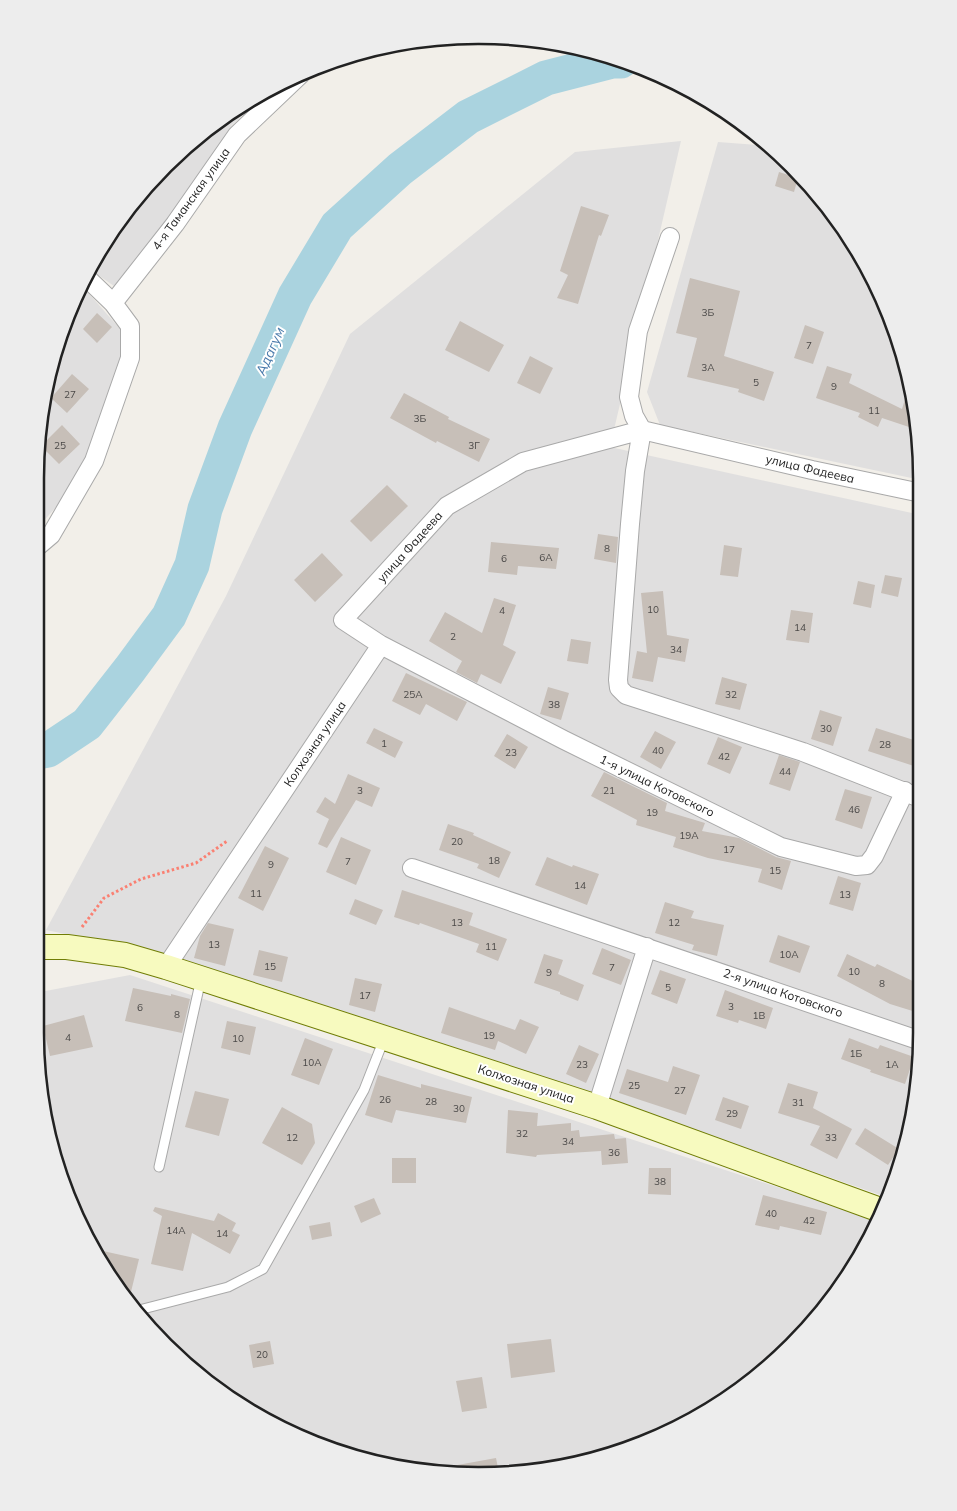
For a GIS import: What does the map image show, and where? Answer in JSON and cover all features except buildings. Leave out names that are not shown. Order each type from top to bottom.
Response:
[{"type":"main road","name":"Колхозная улица","points":[[44,947],[67,947],[125,955],[166,967],[597,1107],[876,1208]]},
{"type":"street","name":"4-я Таманская улица","points":[[113,303],[174,224],[237,135],[284,90]]},
{"type":"street","points":[[642,430],[634,416],[629,397],[638,330],[670,238]]},
{"type":"street","points":[[44,541],[51,536],[94,461],[130,358],[130,326],[113,303],[91,282]]},
{"type":"street","name":"улица Фадеева","points":[[381,646],[342,620],[447,506],[523,462],[642,430],[812,470],[913,491]]},
{"type":"street","name":"1-я улица Котовского","points":[[381,646],[781,848],[856,866],[867,865],[912,794],[803,752],[626,695],[619,688],[618,680],[630,524],[635,471],[642,430]]},
{"type":"street","name":"Колхозная улица","points":[[166,967],[381,646]]},
{"type":"street","name":"2-я улица Котовского","points":[[412,868],[913,1038]]},
{"type":"street","points":[[597,1107],[647,947]]},
{"type":"lane","points":[[159,1167],[201,979]]},
{"type":"lane","points":[[144,1309],[228,1287],[263,1269],[364,1090],[384,1038]]},
{"type":"path","points":[[67,947],[104,898],[141,879],[196,863],[234,836]]},
{"type":"shaded area","points":[[249,109],[232,125],[184,201],[114,286],[96,273],[117,237],[134,214],[171,171],[214,134]]},
{"type":"shaded area","points":[[681,141],[610,447],[913,513],[912,1061],[905,1117],[890,1172],[881,1195],[500,1062],[173,956],[46,930],[226,596],[350,334],[575,152]]},
{"type":"shaded area","points":[[718,142],[756,145],[786,171],[823,214],[855,261],[868,286],[890,339],[905,394],[910,422],[913,478],[660,425],[647,392]]},
{"type":"shaded area","points":[[87,291],[122,331],[123,350],[114,383],[85,462],[69,493],[44,520],[45,450],[52,394],[67,339]]},
{"type":"shaded area","points":[[130,975],[871,1218],[840,1274],[786,1340],[720,1394],[671,1422],[618,1444],[563,1459],[535,1464],[478,1467],[450,1466],[422,1464],[366,1452],[312,1434],[261,1409],[237,1394],[171,1340],[117,1274],[102,1250],[77,1199],[59,1145],[47,1089],[44,991]]},
{"type":"waterway","name":"Адагум","points":[[44,751],[87,724],[169,616],[192,565],[205,509],[235,428],[295,296],[337,226],[400,169],[468,117],[546,78],[604,63]]}]
